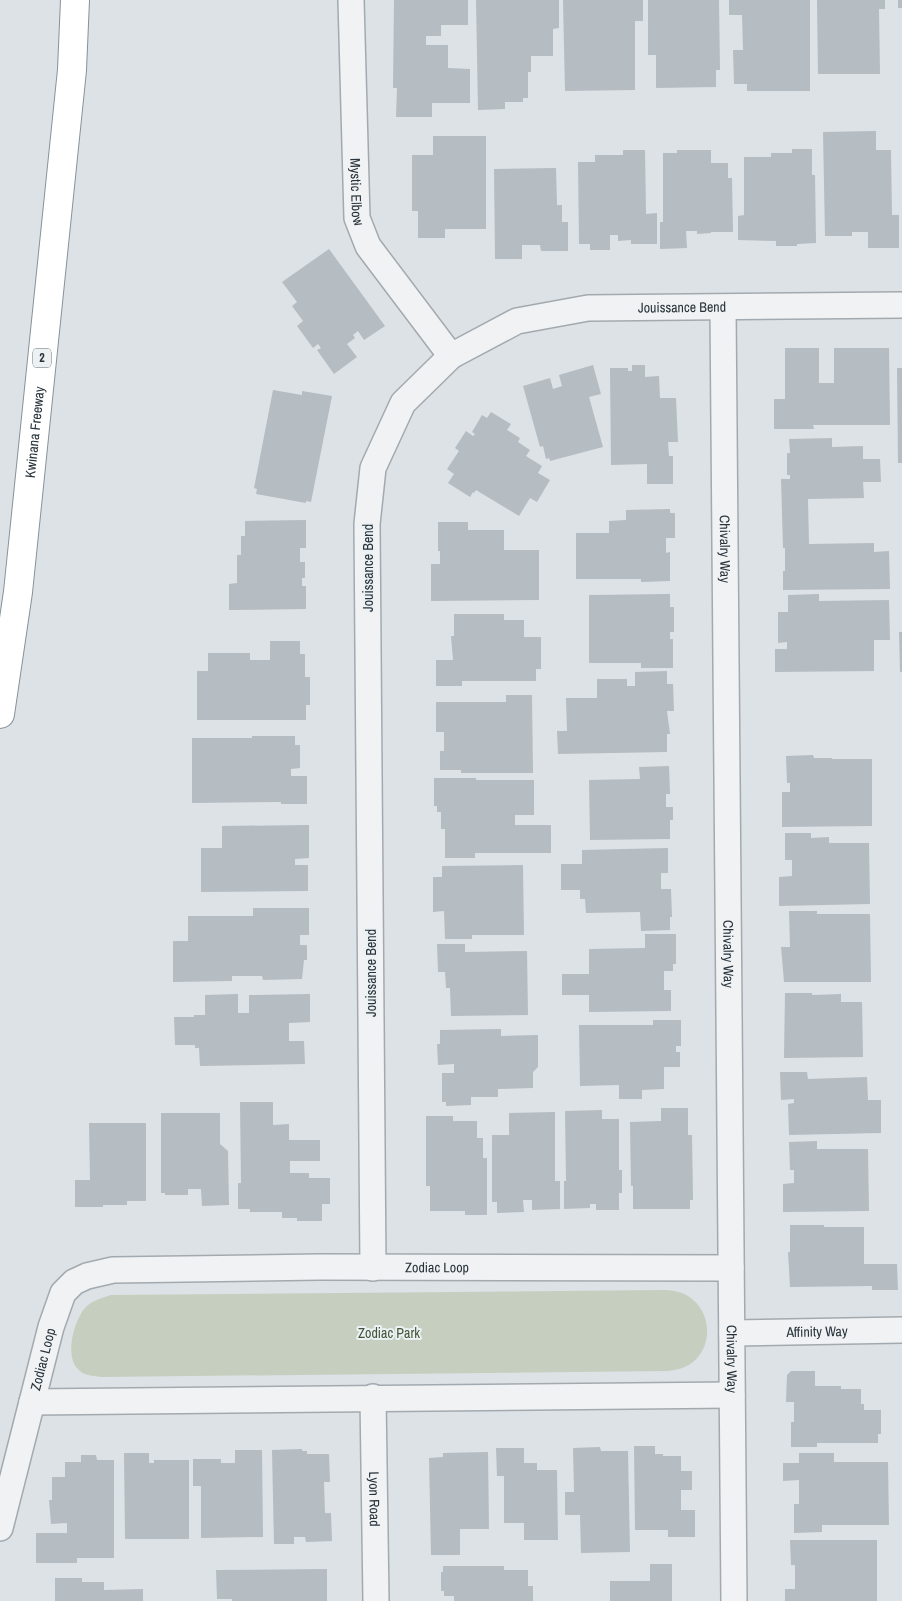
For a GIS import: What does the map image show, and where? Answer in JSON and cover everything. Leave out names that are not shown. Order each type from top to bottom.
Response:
[{"type":"highway","name":"Kwinana Freeway","points":[[0,714],[20,572],[72,70],[75,0]]},
{"type":"street","name":"Mystic Elbow","points":[[351,0],[357,218],[368,246],[451,356]]},
{"type":"street","name":"Jouissance Bend","points":[[373,1268],[367,524],[373,468],[403,403],[451,356],[517,321],[588,308],[902,305]]},
{"type":"street","name":"Chivalry Way","points":[[723,308],[734,1601]]},
{"type":"street","name":"Zodiac Loop","points":[[731,1268],[320,1267],[113,1270],[87,1276],[74,1282],[63,1293],[51,1327],[32,1402],[373,1397],[732,1395]]},
{"type":"street","name":"Affinity Way","points":[[732,1332],[902,1330]]},
{"type":"street","name":"Lyon Road","points":[[373,1397],[376,1601]]},
{"type":"street","points":[[0,1528],[32,1402]]},
{"type":"green space","name":"Zodiac Park","points":[[662,1290],[682,1293],[696,1302],[705,1319],[707,1328],[707,1337],[700,1355],[687,1366],[668,1371],[102,1377],[82,1373],[75,1365],[71,1349],[74,1329],[86,1307],[111,1295]]},
{"type":"building","points":[[394,0],[468,0],[468,25],[441,25],[441,36],[426,36],[426,45],[448,45],[448,68],[470,69],[470,103],[432,103],[432,117],[396,117],[397,88],[393,88]]},
{"type":"building","points":[[476,0],[559,0],[559,28],[553,29],[553,56],[531,56],[531,72],[528,72],[528,98],[523,98],[523,102],[505,102],[505,109],[478,110]]},
{"type":"building","points":[[563,0],[643,0],[643,21],[635,21],[635,90],[565,91]]},
{"type":"building","points":[[648,0],[719,0],[720,70],[716,70],[716,87],[656,88],[656,55],[648,55]]},
{"type":"building","points":[[729,0],[810,0],[810,91],[747,91],[747,84],[734,84],[733,50],[743,50],[742,15],[729,15]]},
{"type":"building","points":[[817,0],[885,0],[885,9],[879,9],[880,74],[818,74]]},
{"type":"building","points":[[898,0],[902,0],[902,8],[898,8]]},
{"type":"building","points":[[876,131],[876,150],[891,150],[892,215],[899,215],[899,248],[868,248],[868,232],[852,232],[852,236],[825,236],[823,132]]},
{"type":"building","points":[[433,136],[486,136],[486,229],[445,229],[445,238],[418,238],[418,211],[412,211],[412,155],[433,155]]},
{"type":"building","points":[[792,149],[812,149],[812,175],[815,175],[816,243],[797,244],[797,246],[776,246],[776,241],[738,240],[738,216],[744,215],[744,157],[771,157],[771,153],[792,153]]},
{"type":"building","points":[[623,150],[645,150],[646,214],[657,213],[657,244],[631,244],[631,240],[618,241],[618,235],[610,235],[610,250],[590,250],[590,244],[579,244],[578,162],[595,162],[595,155],[623,155]]},
{"type":"building","points":[[677,150],[711,150],[711,163],[728,163],[728,178],[732,178],[733,232],[697,234],[697,231],[686,231],[687,248],[660,249],[660,222],[663,222],[663,153],[677,153]]},
{"type":"building","points":[[556,168],[557,205],[562,205],[562,222],[568,222],[568,251],[541,251],[540,245],[522,245],[522,259],[495,259],[494,169]]},
{"type":"building","points":[[329,249],[385,326],[364,340],[358,331],[353,335],[355,338],[347,344],[357,357],[334,374],[317,350],[321,348],[318,344],[313,348],[297,326],[303,321],[292,306],[297,302],[282,282]]},
{"type":"building","points":[[785,348],[819,348],[819,383],[834,383],[834,348],[889,348],[890,425],[813,425],[814,429],[774,429],[774,399],[785,399]]},
{"type":"building","points":[[593,365],[601,394],[589,397],[603,447],[550,461],[549,458],[546,459],[543,446],[540,447],[523,386],[550,378],[553,389],[562,386],[559,375]]},
{"type":"building","points":[[632,365],[645,365],[645,377],[659,376],[660,398],[676,398],[678,442],[668,442],[669,456],[673,456],[673,484],[647,484],[647,464],[611,465],[610,368],[628,368],[628,371],[632,371]]},
{"type":"building","points":[[897,368],[902,368],[902,463],[898,463]]},
{"type":"building","points":[[273,390],[302,395],[302,391],[332,396],[311,502],[306,501],[306,503],[256,494],[257,489],[254,488]]},
{"type":"building","points":[[491,412],[511,424],[507,430],[520,438],[518,442],[530,450],[526,456],[542,466],[538,473],[550,480],[537,502],[530,498],[519,516],[476,490],[470,497],[448,483],[454,474],[447,469],[459,451],[455,448],[466,431],[473,436],[475,434],[472,432],[482,415],[487,418]]},
{"type":"building","points":[[832,438],[832,447],[863,446],[863,459],[880,459],[881,482],[863,482],[864,498],[808,499],[809,544],[874,543],[874,552],[889,551],[890,589],[783,590],[785,548],[783,548],[781,479],[790,479],[790,475],[787,475],[787,453],[790,453],[789,439]]},
{"type":"building","points":[[670,509],[670,513],[675,513],[675,538],[666,538],[666,553],[670,552],[670,581],[641,582],[641,579],[576,579],[576,533],[609,533],[609,521],[626,520],[626,510]]},
{"type":"building","points":[[306,520],[306,548],[300,548],[300,562],[305,562],[305,578],[302,578],[302,586],[306,586],[306,609],[229,610],[229,584],[237,583],[237,555],[241,555],[241,536],[245,536],[245,521]]},
{"type":"building","points":[[438,522],[468,522],[468,530],[504,530],[504,550],[539,550],[539,600],[431,601],[431,564],[440,564]]},
{"type":"building","points":[[670,594],[670,607],[674,607],[674,632],[670,632],[670,639],[673,639],[673,668],[641,668],[641,663],[589,663],[589,595]]},
{"type":"building","points":[[819,594],[819,601],[889,600],[890,640],[874,640],[874,671],[775,672],[775,649],[787,649],[787,642],[778,643],[778,612],[788,612],[788,595]]},
{"type":"building","points":[[454,614],[504,614],[504,620],[524,620],[524,637],[541,637],[541,669],[536,669],[536,681],[462,681],[462,686],[436,686],[436,660],[453,660],[451,636],[454,636]]},
{"type":"building","points":[[899,632],[902,632],[902,672],[900,672]]},
{"type":"building","points":[[270,641],[300,641],[300,654],[305,654],[305,677],[310,677],[310,705],[306,705],[306,720],[197,720],[197,671],[208,671],[208,653],[250,653],[250,660],[270,660]]},
{"type":"building","points":[[667,671],[667,684],[673,684],[674,711],[667,711],[670,734],[667,734],[667,752],[558,754],[557,731],[567,731],[566,698],[597,698],[597,679],[627,679],[627,686],[635,686],[635,672]]},
{"type":"building","points":[[506,695],[532,695],[533,773],[461,773],[461,770],[440,770],[440,751],[444,751],[444,732],[436,732],[436,702],[506,702]]},
{"type":"building","points":[[252,736],[295,736],[295,745],[300,745],[300,768],[291,769],[291,776],[307,776],[307,804],[281,804],[281,802],[192,803],[192,738],[252,738]]},
{"type":"building","points":[[813,755],[814,758],[872,759],[872,826],[782,827],[782,792],[790,792],[790,783],[787,783],[786,756]]},
{"type":"building","points":[[669,766],[670,794],[666,794],[666,807],[673,807],[673,820],[670,820],[670,839],[590,840],[589,780],[640,779],[639,767]]},
{"type":"building","points":[[434,778],[534,780],[534,815],[515,815],[515,825],[551,825],[551,853],[475,853],[475,858],[445,858],[445,829],[441,829],[441,812],[437,812],[437,806],[434,806]]},
{"type":"building","points":[[309,825],[309,858],[295,859],[295,865],[308,865],[308,891],[201,892],[201,848],[222,848],[222,826]]},
{"type":"building","points":[[785,833],[811,833],[811,838],[829,837],[829,843],[869,843],[870,904],[779,906],[779,877],[792,876],[792,860],[785,860]]},
{"type":"building","points":[[668,848],[668,873],[661,873],[661,889],[671,889],[672,917],[670,917],[670,930],[641,931],[640,912],[586,913],[585,899],[580,899],[580,890],[561,890],[561,864],[582,864],[582,850]]},
{"type":"building","points":[[523,865],[524,935],[472,935],[472,939],[445,939],[444,911],[433,912],[433,877],[442,877],[442,866]]},
{"type":"building","points":[[253,908],[309,908],[309,935],[300,935],[300,945],[307,945],[307,960],[304,960],[302,979],[263,980],[262,976],[232,976],[232,981],[173,982],[173,941],[188,941],[188,916],[253,916]]},
{"type":"building","points":[[789,911],[817,911],[817,914],[870,914],[871,982],[784,982],[781,947],[790,947]]},
{"type":"building","points":[[645,934],[676,934],[676,964],[673,964],[673,971],[664,971],[664,990],[671,990],[671,1011],[589,1012],[589,995],[562,995],[562,974],[589,974],[589,949],[645,948]]},
{"type":"building","points":[[437,944],[465,944],[465,952],[527,951],[528,1015],[451,1016],[450,988],[446,988],[445,972],[438,972]]},
{"type":"building","points":[[785,993],[812,993],[812,995],[841,994],[841,1002],[862,1002],[863,1057],[784,1058]]},
{"type":"building","points":[[238,994],[238,1013],[249,1013],[249,995],[310,994],[310,1022],[289,1023],[289,1041],[304,1041],[305,1064],[200,1066],[199,1048],[195,1048],[195,1045],[175,1045],[174,1017],[205,1015],[205,995]]},
{"type":"building","points":[[653,1020],[681,1020],[681,1046],[676,1046],[676,1052],[680,1052],[680,1067],[664,1067],[664,1089],[642,1090],[642,1099],[619,1099],[619,1085],[580,1086],[579,1025],[653,1025]]},
{"type":"building","points":[[501,1029],[501,1036],[538,1035],[538,1067],[533,1072],[533,1088],[498,1089],[498,1097],[471,1097],[471,1105],[446,1106],[446,1102],[442,1102],[442,1073],[454,1073],[454,1064],[438,1065],[437,1044],[440,1044],[440,1030]]},
{"type":"building","points":[[780,1072],[807,1072],[808,1079],[867,1077],[868,1100],[881,1100],[881,1133],[789,1135],[788,1104],[794,1103],[794,1099],[781,1100]]},
{"type":"building","points":[[240,1102],[273,1102],[273,1125],[289,1124],[289,1140],[320,1140],[320,1161],[290,1161],[290,1173],[309,1173],[309,1178],[330,1178],[330,1204],[322,1204],[322,1221],[297,1221],[297,1218],[282,1218],[282,1212],[250,1212],[250,1209],[238,1209],[238,1183],[241,1183]]},
{"type":"building","points":[[661,1108],[688,1108],[688,1135],[692,1135],[693,1200],[690,1200],[690,1209],[633,1209],[630,1122],[661,1121]]},
{"type":"building","points":[[602,1110],[602,1119],[619,1119],[619,1170],[622,1170],[622,1193],[619,1193],[619,1210],[596,1210],[596,1204],[590,1204],[590,1208],[564,1209],[564,1181],[566,1181],[565,1111]]},
{"type":"building","points":[[555,1112],[555,1181],[560,1181],[560,1209],[532,1210],[532,1200],[523,1200],[524,1212],[497,1213],[497,1202],[492,1202],[492,1135],[509,1135],[509,1113]]},
{"type":"building","points":[[161,1113],[220,1113],[220,1144],[228,1151],[229,1205],[202,1206],[201,1189],[188,1189],[188,1195],[165,1195],[165,1193],[161,1193]]},
{"type":"building","points":[[426,1116],[453,1116],[453,1121],[477,1121],[477,1138],[483,1138],[483,1158],[487,1158],[487,1215],[465,1215],[465,1211],[430,1211],[430,1186],[426,1186]]},
{"type":"building","points":[[89,1123],[146,1123],[146,1201],[127,1201],[127,1205],[75,1207],[75,1180],[90,1180]]},
{"type":"building","points":[[817,1141],[817,1149],[868,1149],[869,1211],[783,1212],[783,1184],[794,1183],[794,1170],[790,1170],[789,1142]]},
{"type":"building","points":[[790,1225],[864,1227],[864,1264],[897,1264],[898,1290],[872,1290],[872,1286],[790,1287],[788,1252],[790,1252]]},
{"type":"building","points":[[791,1371],[815,1371],[815,1386],[841,1386],[841,1389],[861,1389],[861,1404],[864,1404],[864,1410],[881,1410],[881,1434],[878,1434],[878,1443],[817,1443],[817,1447],[791,1447],[791,1422],[794,1422],[794,1402],[786,1402],[787,1375]]},
{"type":"building","points":[[634,1446],[655,1446],[655,1454],[681,1456],[681,1471],[692,1471],[692,1490],[681,1490],[681,1510],[695,1510],[695,1537],[668,1537],[668,1530],[635,1530]]},
{"type":"building","points":[[600,1447],[601,1451],[628,1451],[630,1552],[581,1553],[580,1515],[565,1515],[565,1492],[574,1492],[573,1448]]},
{"type":"building","points":[[496,1448],[524,1448],[524,1463],[537,1463],[537,1470],[557,1470],[558,1540],[524,1540],[524,1523],[504,1523],[504,1476],[497,1476]]},
{"type":"building","points":[[302,1449],[302,1451],[307,1451],[307,1454],[329,1454],[330,1482],[324,1482],[325,1513],[331,1513],[332,1541],[306,1542],[305,1537],[294,1537],[294,1544],[274,1544],[272,1450]]},
{"type":"building","points":[[235,1450],[262,1450],[263,1537],[201,1538],[201,1486],[193,1486],[193,1459],[221,1459],[221,1463],[235,1463]]},
{"type":"building","points":[[488,1452],[489,1529],[460,1529],[460,1555],[431,1555],[429,1458],[443,1457],[443,1453]]},
{"type":"building","points":[[124,1453],[149,1453],[149,1463],[154,1463],[154,1460],[189,1460],[189,1539],[125,1539]]},
{"type":"building","points":[[799,1453],[834,1453],[834,1462],[888,1462],[889,1525],[822,1525],[822,1532],[794,1533],[794,1504],[799,1504],[799,1480],[783,1481],[783,1463],[799,1463]]},
{"type":"building","points":[[81,1455],[96,1455],[97,1460],[114,1460],[114,1558],[77,1558],[77,1563],[36,1563],[36,1533],[67,1533],[67,1523],[51,1524],[49,1500],[52,1500],[52,1477],[65,1477],[65,1462],[81,1462]]},
{"type":"building","points":[[790,1540],[877,1540],[877,1601],[785,1601],[785,1589],[795,1589],[795,1565],[791,1565]]},
{"type":"building","points":[[650,1564],[672,1564],[672,1601],[610,1601],[610,1581],[650,1581]]},
{"type":"building","points":[[443,1566],[504,1566],[504,1570],[528,1570],[528,1586],[533,1586],[533,1601],[454,1601],[454,1596],[444,1596],[444,1591],[441,1591],[441,1572],[443,1572]]},
{"type":"building","points":[[327,1569],[327,1601],[232,1601],[232,1599],[217,1599],[216,1570]]},
{"type":"building","points":[[55,1578],[82,1578],[82,1582],[104,1582],[104,1590],[143,1589],[143,1601],[55,1601]]}]
